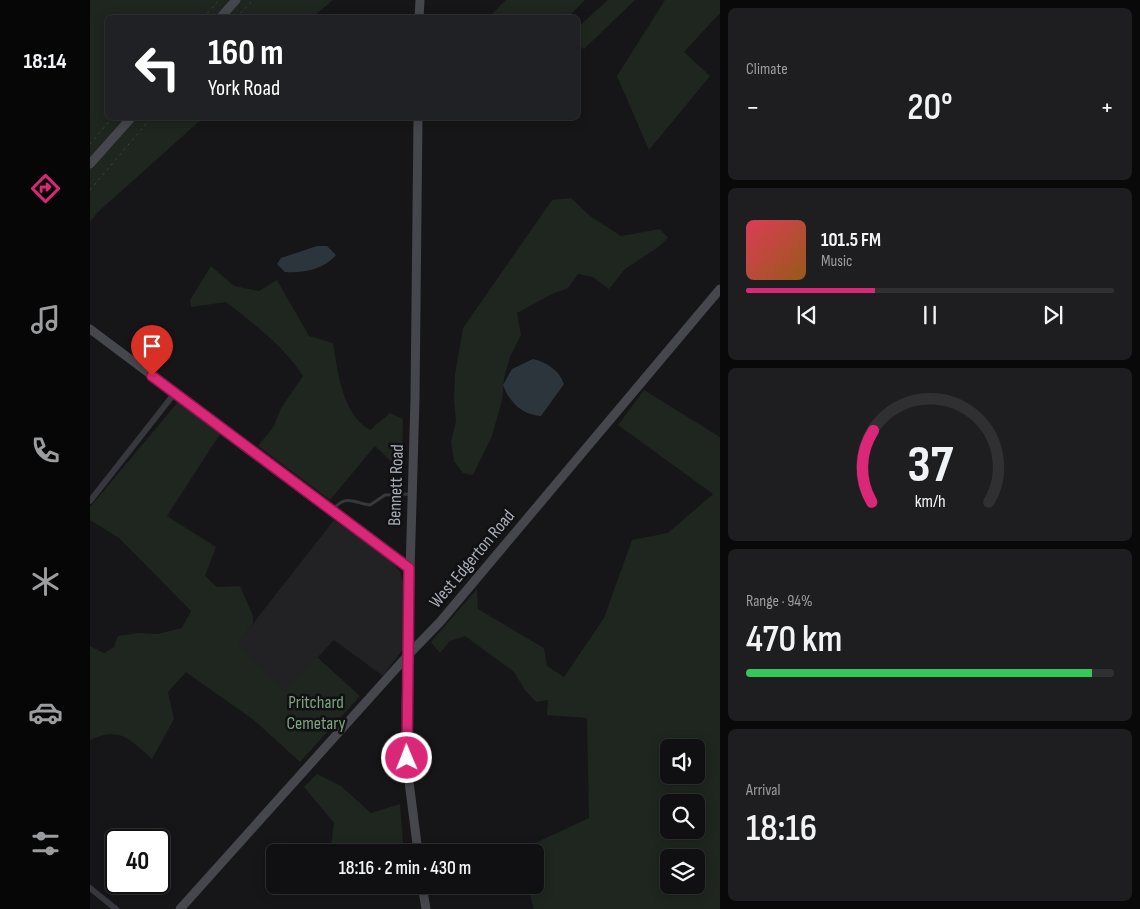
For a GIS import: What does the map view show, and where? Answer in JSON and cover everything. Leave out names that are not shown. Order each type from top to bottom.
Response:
[{"type":"street","points":[[223,15],[236,0]]},
{"type":"street","points":[[419,15],[420,0]]},
{"type":"street","points":[[90,164],[129,120]]},
{"type":"street","name":"Bennett Road","points":[[417,844],[408,774],[406,709],[409,654],[418,120]]},
{"type":"street","name":"West Edgerton Road","points":[[180,909],[446,615],[720,289]]},
{"type":"street","points":[[90,329],[174,394],[409,568]]},
{"type":"street","points":[[90,502],[174,394]]},
{"type":"street","points":[[90,888],[116,909]]},
{"type":"street","points":[[424,894],[426,909]]},
{"type":"lane","points":[[331,510],[346,499],[370,505],[385,495],[412,494]]},
{"type":"path","points":[[205,15],[219,0]]},
{"type":"path","points":[[239,15],[253,0]]},
{"type":"path","points":[[90,144],[110,120]]},
{"type":"path","points":[[90,190],[148,120]]},
{"type":"shaded area","points":[[317,246],[327,246],[336,255],[325,264],[313,270],[285,272],[277,264],[281,258]]},
{"type":"shaded area","points":[[533,359],[552,367],[564,384],[541,416],[528,413],[518,407],[509,397],[503,385],[512,369]]},
{"type":"shaded area","points":[[334,520],[391,561],[400,572],[404,587],[403,649],[383,676],[334,640],[284,693],[237,644]]},
{"type":"green space","points":[[90,0],[333,0],[315,15],[105,15],[105,120],[201,120],[98,212],[90,222]]},
{"type":"green space","points":[[506,0],[585,0],[570,15],[491,15]]},
{"type":"green space","points":[[608,0],[635,0],[584,49],[580,46],[580,25]]},
{"type":"green space","points":[[665,0],[720,0],[720,13],[684,52],[710,76],[649,150],[617,76]]},
{"type":"green space","points":[[571,198],[590,216],[621,236],[660,229],[668,238],[657,248],[625,269],[609,289],[593,277],[578,274],[568,288],[550,295],[517,313],[521,335],[510,357],[504,378],[502,400],[492,436],[473,475],[463,473],[454,461],[451,442],[456,421],[454,399],[455,374],[463,328],[552,200]]},
{"type":"green space","points":[[211,266],[234,286],[259,291],[277,280],[309,336],[333,343],[337,367],[347,403],[361,423],[370,430],[390,413],[403,419],[402,472],[375,446],[330,500],[258,446],[274,426],[281,408],[303,376],[277,345],[258,327],[226,302],[191,307],[190,300]]},
{"type":"green space","points":[[644,390],[720,437],[720,909],[534,909],[530,894],[544,894],[544,844],[533,844],[589,818],[587,718],[547,715],[548,700],[536,702],[525,690],[514,672],[465,636],[450,641],[440,653],[431,642],[477,589],[478,609],[544,648],[547,666],[564,677],[604,618],[632,540],[668,533],[713,494],[618,425]]},
{"type":"green space","name":"Pritchard Cemetary","points":[[178,402],[220,434],[167,516],[216,547],[205,576],[217,587],[240,586],[253,616],[253,623],[238,644],[284,692],[317,657],[360,696],[300,762],[255,721],[186,672],[168,692],[174,719],[152,759],[124,737],[110,734],[90,740],[90,646],[104,653],[114,647],[118,636],[139,633],[158,634],[182,628],[191,611],[119,538],[90,520],[90,507]]},
{"type":"green space","points":[[317,774],[341,786],[371,813],[400,804],[403,844],[331,844],[334,823],[304,787]]},
{"type":"route","points":[[152,376],[409,568],[409,654],[406,709],[407,758]]}]
